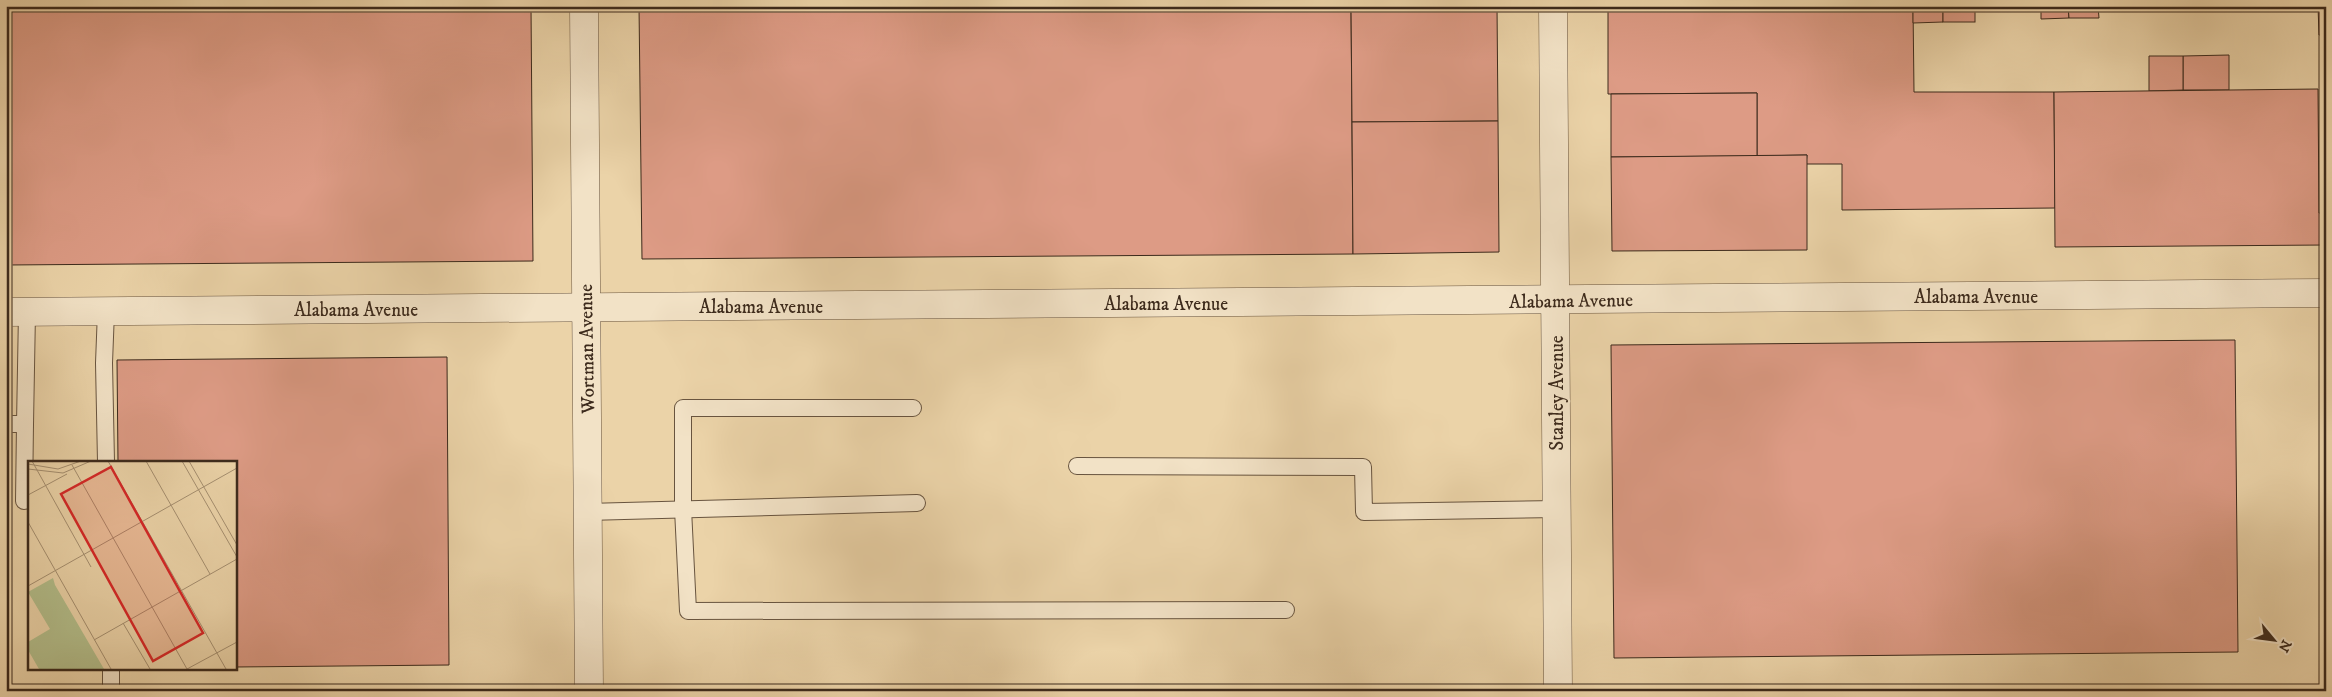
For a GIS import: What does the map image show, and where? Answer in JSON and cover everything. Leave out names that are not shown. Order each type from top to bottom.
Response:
[{"type":"street","name":"Wortman Avenue","points":[[584,6],[589,691]]},
{"type":"street","name":"Stanley Avenue","points":[[1553,6],[1558,691]]},
{"type":"street","name":"Alabama Avenue","points":[[16,312],[2326,293]]},
{"type":"lane","points":[[106,311],[104,363],[106,461]]},
{"type":"lane","points":[[16,312],[25,424],[24,501]]},
{"type":"lane","points":[[914,408],[683,408],[683,509],[688,611],[1286,610]]},
{"type":"lane","points":[[6,424],[25,424]]},
{"type":"lane","points":[[1076,466],[1363,467],[1364,512],[1556,509]]},
{"type":"lane","points":[[588,512],[917,503]]},
{"type":"lane","points":[[110,670],[111,691]]},
{"type":"building","points":[[6,6],[531,6],[533,261],[6,265]]},
{"type":"building","points":[[639,6],[1351,6],[1353,254],[642,259]]},
{"type":"building","points":[[1351,6],[1497,6],[1498,121],[1352,122]]},
{"type":"building","points":[[1608,6],[1913,6],[1914,92],[2054,92],[2055,208],[1842,210],[1842,164],[1806,164],[1807,155],[1757,156],[1757,93],[1608,94]]},
{"type":"building","points":[[1913,6],[1943,6],[1943,22],[1913,23]]},
{"type":"building","points":[[1943,6],[1975,6],[1975,22],[1943,22]]},
{"type":"building","points":[[2041,6],[2068,6],[2069,18],[2041,19]]},
{"type":"building","points":[[2068,6],[2098,6],[2099,18],[2069,18]]},
{"type":"building","points":[[2195,6],[2223,6],[2223,11],[2195,11]]},
{"type":"building","points":[[2318,6],[2326,6],[2326,35],[2319,35]]},
{"type":"building","points":[[2229,55],[2229,90],[2183,90],[2183,56]]},
{"type":"building","points":[[2149,56],[2183,56],[2183,90],[2149,91]]},
{"type":"building","points":[[2318,89],[2319,213],[2326,213],[2326,245],[2055,247],[2054,92]]},
{"type":"building","points":[[1757,93],[1757,156],[1611,157],[1611,94]]},
{"type":"building","points":[[1498,121],[1499,252],[1353,254],[1352,122]]},
{"type":"building","points":[[1807,155],[1807,250],[1612,251],[1611,157]]},
{"type":"building","points":[[2235,340],[2238,652],[1614,658],[1611,345]]},
{"type":"building","points":[[447,357],[449,665],[236,667],[236,461],[118,461],[117,360]]}]
